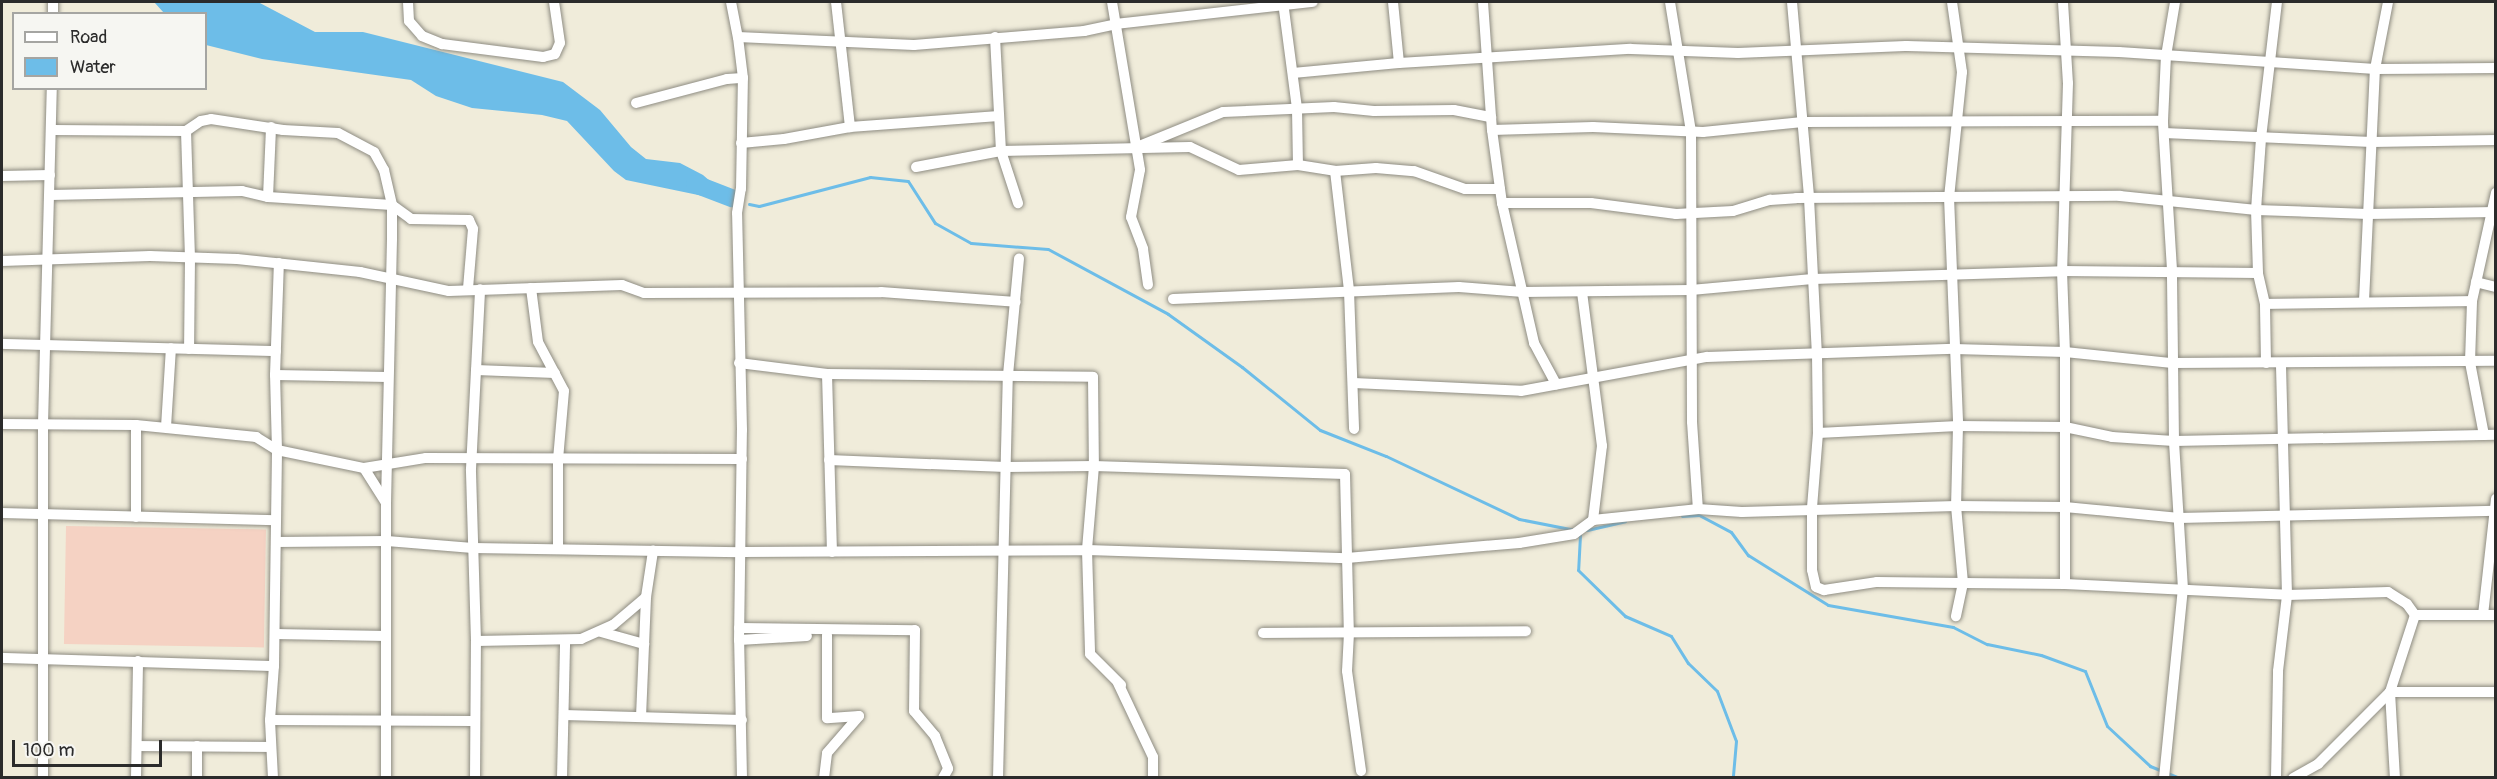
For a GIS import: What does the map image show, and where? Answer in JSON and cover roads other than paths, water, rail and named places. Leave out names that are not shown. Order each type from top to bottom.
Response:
[{"type":"street","points":[[408,2],[409,21],[422,36],[442,44],[543,57],[555,54],[560,43],[554,2]]},
{"type":"street","points":[[731,2],[743,78],[741,189],[737,213],[742,459],[739,628],[742,777]]},
{"type":"street","points":[[836,2],[850,127]]},
{"type":"street","points":[[1112,2],[1140,170],[1131,217],[1143,249],[1148,285]]},
{"type":"street","points":[[738,37],[914,45],[1084,31],[1116,24],[1313,2]]},
{"type":"street","points":[[1393,2],[1399,63]]},
{"type":"street","points":[[1483,2],[1492,130],[1502,204],[1534,343],[1556,384]]},
{"type":"street","points":[[1670,2],[1691,132],[1689,213],[1692,422],[1698,509]]},
{"type":"street","points":[[1792,2],[1798,50],[1809,198],[1817,354],[1818,433],[1812,508],[1812,570],[1818,588],[1877,582],[2065,584],[2287,595],[2388,592],[2408,604],[2415,615]]},
{"type":"street","points":[[1952,2],[1961,48],[1959,120],[1949,197],[1958,426],[1956,506],[1962,583],[1956,616]]},
{"type":"street","points":[[2063,2],[2067,50],[2062,271],[2065,352],[2065,584]]},
{"type":"street","points":[[2164,777],[2183,589],[2174,441],[2172,270],[2163,121],[2166,56],[2175,2]]},
{"type":"street","points":[[2266,363],[2265,304],[2258,273],[2256,210],[2261,138],[2277,2]]},
{"type":"street","points":[[2364,301],[2375,69],[2388,2]]},
{"type":"street","points":[[1283,4],[1297,109],[1298,165]]},
{"type":"street","points":[[995,37],[1001,151],[1018,203]]},
{"type":"street","points":[[1293,73],[1399,63],[1631,49],[1738,53],[1863,47],[2067,50],[2375,69],[2496,68]]},
{"type":"street","points":[[636,103],[728,79],[743,78]]},
{"type":"street","points":[[43,777],[44,424],[52,90]]},
{"type":"street","points":[[1135,148],[1223,112],[1297,109],[1454,110],[1491,117]]},
{"type":"street","points":[[741,143],[784,140],[850,127],[999,116]]},
{"type":"street","points":[[52,130],[186,131],[201,121],[210,120],[283,130],[338,133],[374,152],[384,170],[392,205],[386,466],[386,777]]},
{"type":"street","points":[[1492,130],[1593,127],[1691,132],[1803,123],[1959,120],[2066,123],[2163,121]]},
{"type":"street","points":[[268,197],[271,127]]},
{"type":"street","points":[[186,131],[190,258],[189,349]]},
{"type":"street","points":[[2164,133],[2372,142],[2496,140]]},
{"type":"street","points":[[916,167],[1001,151],[1190,147],[1239,170],[1298,165],[1335,171],[1376,168],[1414,171],[1465,189],[1500,189]]},
{"type":"street","points":[[1335,171],[1349,291],[1354,429]]},
{"type":"street","points":[[2,176],[50,175]]},
{"type":"street","points":[[50,195],[242,190],[268,197],[392,205],[411,219],[469,220],[473,229],[468,289]]},
{"type":"street","points":[[1818,433],[1958,426],[2064,427],[2112,437],[2174,441],[2281,441],[2490,435],[2470,362],[2472,301],[2494,212],[2496,193]]},
{"type":"street","points":[[1502,204],[1591,203],[1663,213],[1689,213],[1733,211],[1783,198],[2063,195],[2166,199],[2256,210],[2368,214],[2494,212]]},
{"type":"street","points":[[2,261],[190,258],[279,263],[360,272],[449,291],[622,285],[644,293],[881,292],[1016,302]]},
{"type":"street","points":[[998,777],[1008,375],[1019,259]]},
{"type":"street","points":[[273,777],[270,720],[275,634],[277,450],[275,375],[279,263]]},
{"type":"street","points":[[1173,298],[1459,287],[1523,292],[1691,290],[1813,279],[2062,271],[2172,270],[2258,273]]},
{"type":"street","points":[[2476,282],[2496,286]]},
{"type":"street","points":[[531,288],[538,342],[564,391],[565,400],[558,459],[558,548]]},
{"type":"street","points":[[475,777],[476,641],[472,458],[480,289]]},
{"type":"street","points":[[1582,292],[1602,446],[1593,520]]},
{"type":"street","points":[[2265,304],[2472,301]]},
{"type":"street","points":[[2,344],[276,351]]},
{"type":"street","points":[[166,427],[171,348]]},
{"type":"street","points":[[1354,383],[1521,391],[1692,359],[1954,349],[2065,352],[2172,363],[2496,361]]},
{"type":"street","points":[[739,363],[827,374],[1093,377],[1094,466],[1087,550],[1090,654],[1119,684],[1153,757],[1153,777]]},
{"type":"street","points":[[2276,777],[2278,671],[2287,595],[2281,441],[2281,363]]},
{"type":"street","points":[[476,370],[555,373]]},
{"type":"street","points":[[827,374],[832,552]]},
{"type":"street","points":[[275,375],[388,377]]},
{"type":"street","points":[[2,424],[166,427],[255,437],[277,450],[364,468],[386,466],[406,459],[742,459]]},
{"type":"street","points":[[136,426],[136,517]]},
{"type":"street","points":[[829,460],[1006,467],[1094,466],[1345,474],[1350,633],[1347,671],[1361,771]]},
{"type":"street","points":[[364,468],[386,503]]},
{"type":"street","points":[[2483,615],[2496,499]]},
{"type":"street","points":[[276,542],[387,541],[473,548],[741,552],[1087,550],[1347,558],[1552,538],[1574,534],[1593,520],[1698,509],[1742,512],[1812,508],[2065,507],[2179,518],[2495,511]]},
{"type":"street","points":[[2,513],[276,520]]},
{"type":"street","points":[[641,717],[646,597],[653,551]]},
{"type":"street","points":[[476,641],[581,639],[601,632],[646,597]]},
{"type":"street","points":[[2415,615],[2496,615]]},
{"type":"street","points":[[2395,777],[2390,692],[2415,615]]},
{"type":"street","points":[[739,628],[915,630]]},
{"type":"street","points":[[739,640],[915,630]]},
{"type":"street","points":[[915,630],[914,711],[934,736],[948,769],[943,777]]},
{"type":"street","points":[[1263,633],[1526,631]]},
{"type":"street","points":[[601,632],[644,644]]},
{"type":"street","points":[[275,634],[386,636]]},
{"type":"street","points":[[824,777],[826,753],[859,716],[827,718],[827,635]]},
{"type":"street","points":[[562,777],[565,640]]},
{"type":"street","points":[[2,658],[274,666]]},
{"type":"street","points":[[136,777],[138,661]]},
{"type":"street","points":[[2293,777],[2318,765],[2390,692],[2496,692]]},
{"type":"street","points":[[564,715],[742,720]]},
{"type":"street","points":[[270,720],[474,721]]},
{"type":"street","points":[[137,746],[271,747]]},
{"type":"street","points":[[197,746],[197,777]]},
{"type":"water","points":[[154,2],[258,2],[315,32],[363,32],[563,82],[600,110],[631,147],[646,159],[680,163],[703,175],[711,182],[715,193],[703,196],[626,180],[614,171],[567,121],[542,115],[472,108],[436,96],[411,80],[262,59],[207,45],[207,12],[163,12]]},
{"type":"waterway","points":[[749,204],[759,206],[870,177],[908,181],[935,223],[971,243],[1048,249],[1168,314],[1242,367],[1320,430],[1386,456],[1519,519],[1575,530]]},
{"type":"waterway","points":[[695,184],[732,198]]},
{"type":"waterway","points":[[1682,516],[1699,515],[1731,532],[1748,555],[1828,605],[1953,627],[1987,644],[2041,655],[2085,671],[2107,726],[2150,766],[2179,778]]},
{"type":"waterway","points":[[1587,530],[1625,521]]},
{"type":"waterway","points":[[1580,535],[1578,570],[1625,616],[1671,636],[1688,663],[1717,691],[1736,741],[1733,778]]}]
